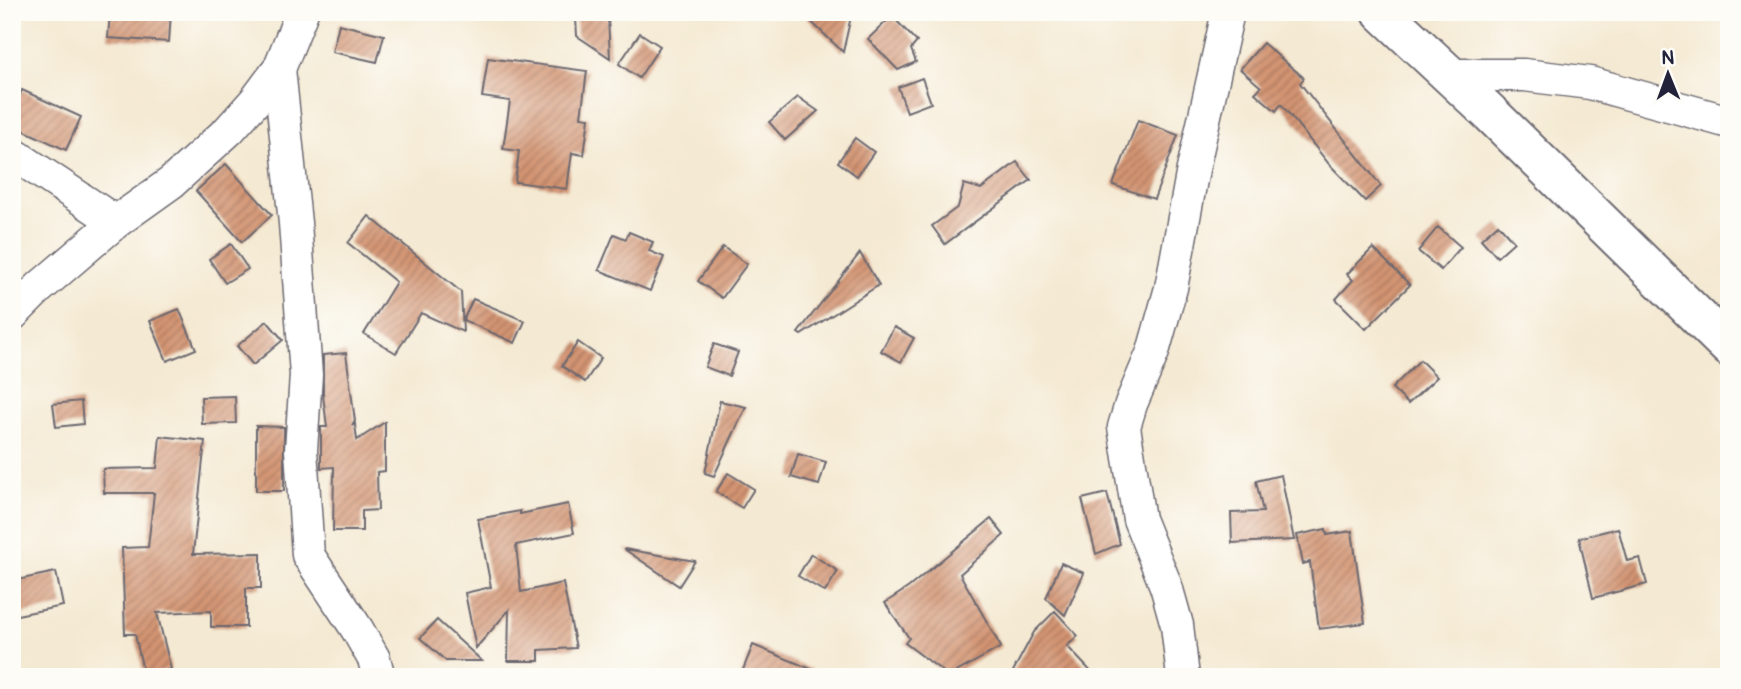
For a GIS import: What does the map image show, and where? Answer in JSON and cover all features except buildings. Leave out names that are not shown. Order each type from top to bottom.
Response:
[{"type":"main road","points":[[1382,12],[1490,113],[1729,347]]},
{"type":"street","points":[[12,316],[40,287],[116,222],[172,182],[229,130],[279,69],[302,12]]},
{"type":"street","points":[[1183,677],[1177,625],[1166,586],[1139,519],[1124,427],[1153,352],[1171,289],[1193,169],[1228,12]]},
{"type":"street","points":[[279,69],[295,223],[306,375],[301,450],[307,555],[358,629],[379,677]]},
{"type":"street","points":[[1448,75],[1524,75],[1590,83],[1729,122]]},
{"type":"street","points":[[12,153],[116,222]]}]
